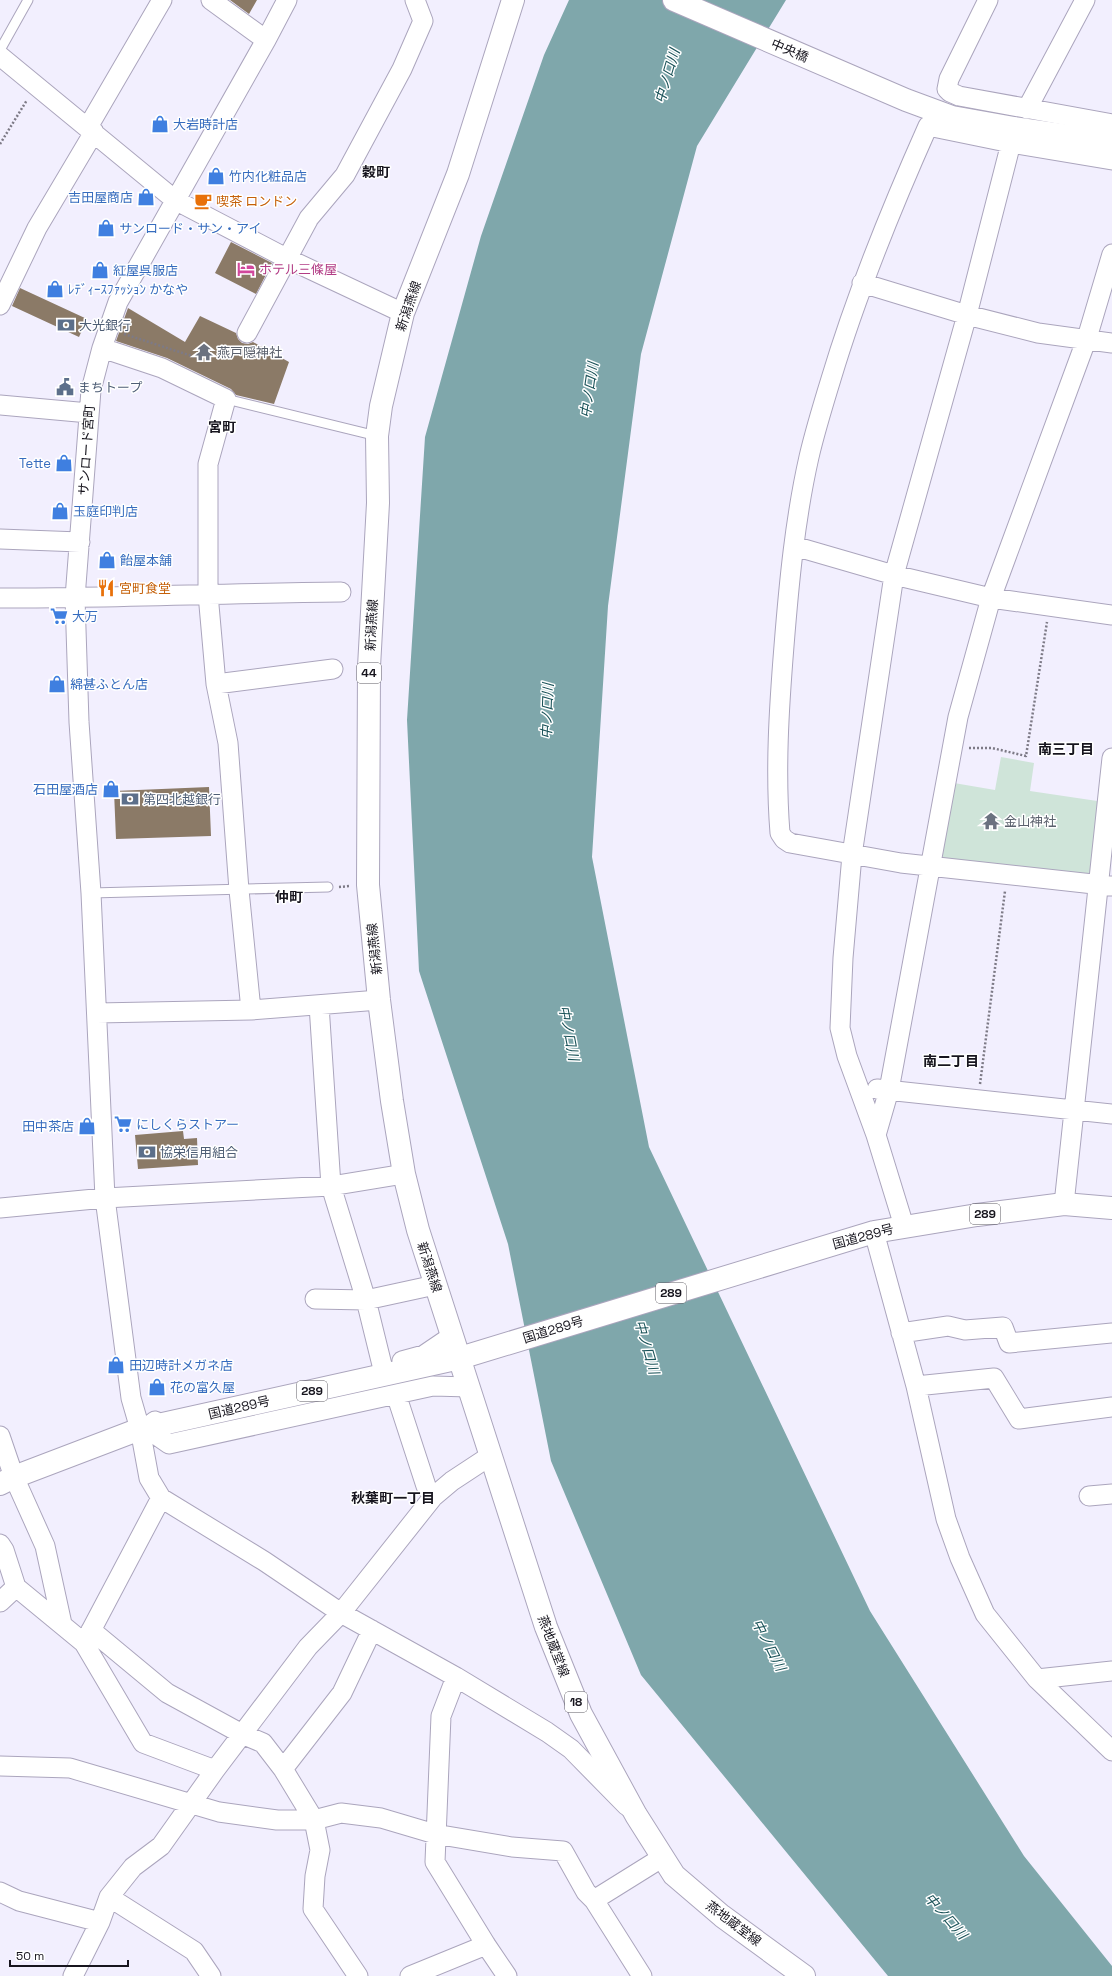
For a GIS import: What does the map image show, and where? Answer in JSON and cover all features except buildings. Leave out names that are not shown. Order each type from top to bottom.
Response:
[{"type":"main road","name":"新潟燕線","points":[[460,1358],[418,1230],[404,1174],[392,1101],[379,1000],[368,885],[369,668],[378,503],[377,436],[381,406],[403,313],[458,174],[513,0]]},
{"type":"main road","name":"中央橋","points":[[674,0],[906,100],[952,117],[1014,128],[1112,142]]},
{"type":"main road","name":"国道289号","points":[[7,1481],[143,1429],[460,1358],[867,1234],[904,1226],[1064,1204],[1112,1208]]},
{"type":"main road","name":"燕地蔵堂線","points":[[460,1358],[490,1456],[546,1627],[580,1714],[636,1815],[674,1875],[792,1973]]},
{"type":"street","points":[[0,305],[37,228],[162,0]]},
{"type":"street","points":[[210,0],[266,40]]},
{"type":"street","name":"サンロード宮町","points":[[161,1498],[149,1478],[143,1429],[131,1398],[105,1198],[91,893],[79,722],[75,598],[89,413],[91,390],[102,348],[118,302],[266,40],[287,0]]},
{"type":"street","points":[[247,333],[286,258],[309,218],[345,175],[402,69],[423,21],[415,0]]},
{"type":"street","points":[[988,0],[949,79],[947,89],[959,96],[1112,124]]},
{"type":"street","points":[[1027,109],[1085,0]]},
{"type":"street","points":[[0,56],[91,129],[175,200],[286,258],[403,313]]},
{"type":"street","points":[[1105,885],[1008,873],[930,866],[852,855],[798,845],[784,839],[780,833],[779,723],[783,658],[794,546],[809,456],[837,359],[862,283],[900,189],[928,126],[1011,143],[1112,160]]},
{"type":"street","points":[[904,1226],[876,1135],[847,1056],[840,1028],[843,958],[852,855],[894,575],[966,315],[1011,143]]},
{"type":"street","points":[[876,1135],[889,1090],[958,718],[991,598],[1086,338],[1112,254]]},
{"type":"street","points":[[862,283],[966,315],[1038,333],[1086,338],[1112,343]]},
{"type":"street","points":[[102,348],[162,368],[226,400],[208,464],[208,594],[216,684],[228,743],[239,890],[251,1010]]},
{"type":"street","points":[[0,405],[89,413]]},
{"type":"street","points":[[0,539],[80,542]]},
{"type":"street","points":[[794,546],[894,575],[991,598],[1112,615]]},
{"type":"street","points":[[0,598],[75,598],[341,592]]},
{"type":"street","points":[[216,684],[332,670]]},
{"type":"street","points":[[1064,1204],[1074,1109],[1105,885],[1112,758]]},
{"type":"street","points":[[97,1013],[251,1010],[379,1000]]},
{"type":"street","points":[[319,1005],[331,1186],[366,1300],[382,1366]]},
{"type":"street","points":[[860,1088],[978,1098],[1112,1114]]},
{"type":"street","points":[[0,1208],[105,1198],[331,1186],[404,1174]]},
{"type":"street","points":[[867,1234],[901,1333],[916,1386],[946,1519],[960,1558],[985,1614],[1036,1679],[1112,1750]]},
{"type":"street","points":[[315,1299],[366,1300],[435,1284]]},
{"type":"street","points":[[901,1333],[948,1326],[965,1330],[1003,1327],[1009,1343],[1112,1333]]},
{"type":"street","points":[[452,1336],[424,1356],[163,1414],[143,1429],[169,1444],[433,1386],[469,1387]]},
{"type":"street","points":[[916,1386],[994,1378],[1019,1419],[1112,1407]]},
{"type":"street","points":[[396,1394],[426,1486],[434,1497]]},
{"type":"street","points":[[0,1436],[7,1481],[45,1546],[62,1624]]},
{"type":"street","points":[[73,1976],[100,1922],[109,1897],[133,1867],[161,1846],[215,1770],[308,1647],[341,1613],[434,1497],[452,1481],[490,1456]]},
{"type":"street","points":[[1089,1496],[1112,1494]]},
{"type":"street","points":[[88,1636],[161,1498],[264,1561],[341,1613],[456,1677],[547,1732],[571,1749],[636,1815]]},
{"type":"street","points":[[0,1544],[4,1550],[16,1588],[62,1624],[88,1636],[167,1693],[242,1734],[263,1743],[283,1769],[314,1820],[320,1850],[315,1876],[313,1909],[358,1976]]},
{"type":"street","points":[[0,1602],[16,1588]]},
{"type":"street","points":[[283,1769],[342,1693],[372,1630]]},
{"type":"street","points":[[88,1636],[143,1743],[215,1770]]},
{"type":"street","points":[[1036,1679],[1112,1671]]},
{"type":"street","points":[[456,1677],[441,1716],[435,1834],[436,1862],[486,1945],[507,1976]]},
{"type":"street","points":[[0,1766],[70,1768],[219,1812],[276,1820],[314,1820],[341,1813],[380,1818],[435,1834],[512,1847],[563,1851],[586,1892],[594,1900],[642,1976]]},
{"type":"street","points":[[594,1900],[663,1857]]},
{"type":"street","points":[[0,1892],[19,1901],[100,1922]]},
{"type":"street","points":[[109,1897],[194,1951],[211,1976]]},
{"type":"street","points":[[410,1976],[486,1945]]},
{"type":"lane","points":[[0,50],[28,0]]},
{"type":"lane","points":[[226,400],[377,436]]},
{"type":"lane","points":[[91,893],[328,887]]},
{"type":"path","points":[[0,144],[36,86]]},
{"type":"path","points":[[108,329],[204,360]]},
{"type":"path","points":[[952,748],[992,748],[1026,756],[1049,606]]},
{"type":"path","points":[[978,1098],[1008,873]]},
{"type":"shaded area","points":[[1001,757],[1034,763],[1030,791],[1104,802],[1093,880],[942,860],[954,783],[995,790]]},
{"type":"water","name":"中ノ口川","points":[[569,0],[786,0],[697,146],[641,354],[608,606],[592,857],[649,1147],[870,1611],[1024,1856],[1112,1966],[1112,1976],[888,1976],[641,1675],[551,1461],[508,1244],[419,971],[407,720],[425,437],[481,236],[544,55]]},
{"type":"place","name":"大岩時計店","points":[[160,124]]},
{"type":"place","name":"竹内化粧品店","points":[[216,176]]},
{"type":"place","name":"吉田屋商店","points":[[146,197]]},
{"type":"place","name":"喫茶 ロンドン","points":[[203,201]]},
{"type":"place","name":"サンロード・サン・アイ","points":[[106,228]]},
{"type":"place","name":"ホテル三條屋","points":[[246,269]]},
{"type":"place","name":"紅屋呉服店","points":[[100,270]]},
{"type":"place","name":"ﾚﾃﾞｨｰｽﾌｧｯｼｮﾝ かなや","points":[[55,289]]},
{"type":"place","name":"大光銀行","points":[[66,325]]},
{"type":"place","name":"燕戸隠神社","points":[[204,352]]},
{"type":"place","name":"まちトープ","points":[[65,387]]},
{"type":"place","name":"Tette","points":[[64,463]]},
{"type":"place","name":"玉庭印判店","points":[[60,511]]},
{"type":"place","name":"飴屋本舗","points":[[107,560]]},
{"type":"place","name":"宮町食堂","points":[[106,588]]},
{"type":"place","name":"大万","points":[[59,616]]},
{"type":"place","name":"綿甚ふとん店","points":[[57,684]]},
{"type":"place","name":"石田屋酒店","points":[[111,789]]},
{"type":"place","name":"第四北越銀行","points":[[130,799]]},
{"type":"place","name":"金山神社","points":[[991,821]]},
{"type":"place","name":"にしくらストアー","points":[[123,1124]]},
{"type":"place","name":"田中茶店","points":[[87,1126]]},
{"type":"place","name":"協栄信用組合","points":[[147,1152]]},
{"type":"place","name":"田辺時計メガネ店","points":[[116,1365]]},
{"type":"place","name":"花の富久屋","points":[[157,1387]]},
{"type":"district","name":"穀町","points":[[376,172]]},
{"type":"district","name":"宮町","points":[[222,427]]},
{"type":"district","name":"南三丁目","points":[[1066,749]]},
{"type":"district","name":"仲町","points":[[289,897]]},
{"type":"district","name":"南二丁目","points":[[951,1061]]},
{"type":"district","name":"秋葉町一丁目","points":[[393,1498]]}]
